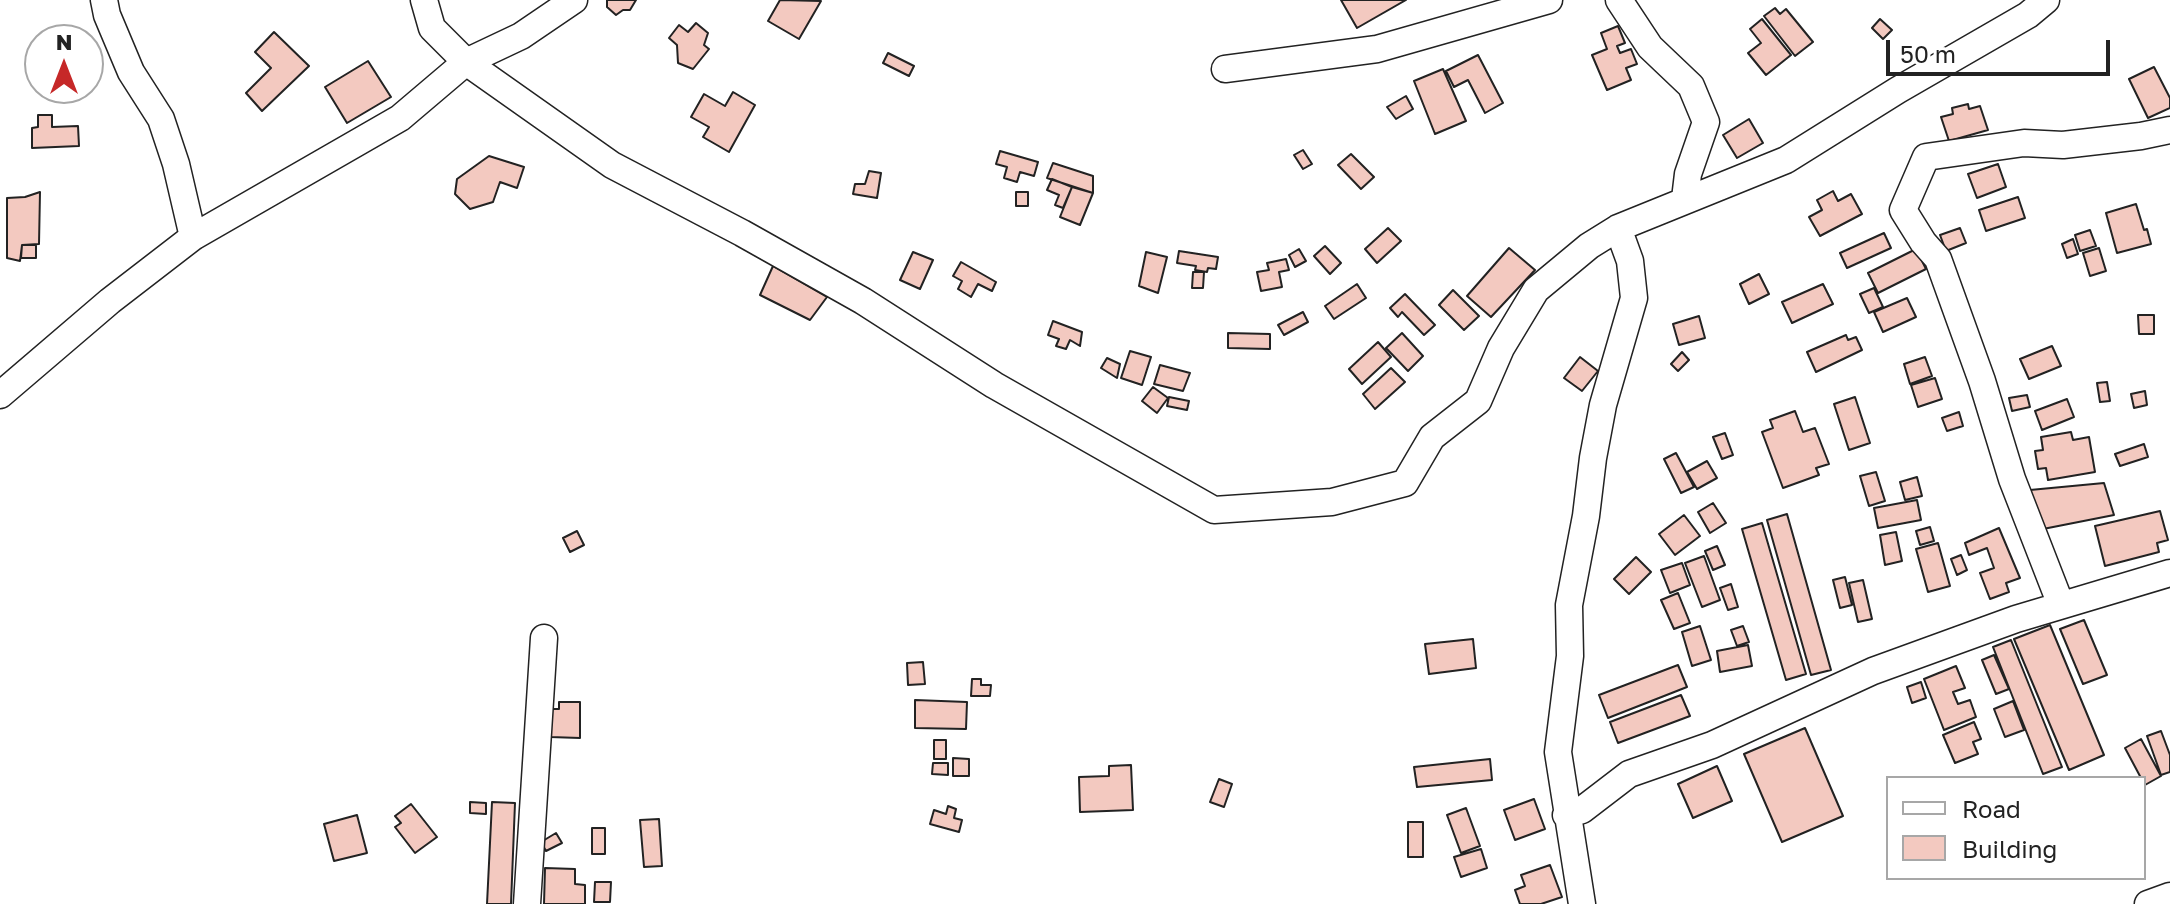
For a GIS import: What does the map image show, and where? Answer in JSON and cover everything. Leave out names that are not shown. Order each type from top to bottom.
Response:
[{"type":"street","points":[[104,0],[107,15],[131,72],[161,119],[176,164],[193,237]]},
{"type":"street","points":[[424,0],[432,28],[466,62],[612,165],[863,301],[994,385],[1214,510],[1332,502],[1405,483],[1432,437],[1478,401],[1501,348],[1536,290],[1589,246],[1618,228],[1786,160],[1898,90],[2028,15],[2046,0]]},
{"type":"street","points":[[0,395],[110,301],[193,237],[400,118],[466,62],[521,36],[574,0]]},
{"type":"street","points":[[1225,69],[1377,49],[1549,0]]},
{"type":"street","points":[[1619,0],[1650,47],[1691,86],[1706,122],[1688,174],[1685,199]]},
{"type":"street","points":[[2061,605],[2012,479],[1982,381],[1938,259],[1903,210],[1926,157],[2024,143],[2063,145],[2170,130]]},
{"type":"street","points":[[1582,904],[1558,752],[1570,656],[1569,605],[1601,418],[1634,298],[1630,261],[1618,228]]},
{"type":"street","points":[[1566,815],[1582,810],[1629,774],[1712,745],[1873,671],[2061,605],[2170,573]]},
{"type":"street","points":[[527,904],[544,638]]},
{"type":"building","points":[[607,0],[636,0],[630,10],[616,15],[607,7]]},
{"type":"building","points":[[780,0],[821,1],[799,39],[768,21]]},
{"type":"building","points":[[1341,0],[1406,0],[1357,28]]},
{"type":"building","points":[[1775,8],[1780,14],[1786,9],[1813,42],[1795,56],[1764,16]]},
{"type":"building","points":[[1762,19],[1791,55],[1766,75],[1748,53],[1761,43],[1750,29]]},
{"type":"building","points":[[1880,19],[1892,30],[1883,39],[1872,28]]},
{"type":"building","points":[[696,23],[708,33],[704,45],[709,49],[693,69],[678,63],[677,45],[669,38],[679,25],[688,32]]},
{"type":"building","points":[[1618,26],[1625,43],[1617,46],[1620,53],[1631,49],[1637,64],[1626,68],[1631,80],[1607,90],[1592,55],[1607,49],[1601,33]]},
{"type":"building","points":[[274,32],[309,66],[262,111],[246,93],[271,68],[255,52]]},
{"type":"building","points":[[888,53],[914,66],[909,76],[883,63]]},
{"type":"building","points":[[1478,55],[1503,103],[1485,113],[1468,80],[1454,87],[1446,71]]},
{"type":"building","points":[[368,61],[391,97],[347,123],[325,87]]},
{"type":"building","points":[[2154,67],[2170,98],[2170,108],[2148,118],[2129,79]]},
{"type":"building","points":[[1443,69],[1466,121],[1435,134],[1414,81]]},
{"type":"building","points":[[733,92],[755,105],[729,152],[703,137],[709,127],[691,117],[704,94],[725,106]]},
{"type":"building","points":[[1406,96],[1413,109],[1396,119],[1387,107]]},
{"type":"building","points":[[1968,104],[1969,109],[1980,106],[1988,130],[1949,141],[1941,117],[1953,114],[1952,108]]},
{"type":"building","points":[[38,115],[52,115],[52,127],[78,126],[79,146],[32,148],[32,128],[38,127]]},
{"type":"building","points":[[1749,119],[1763,143],[1737,158],[1723,135]]},
{"type":"building","points":[[1303,150],[1312,164],[1303,169],[1294,155]]},
{"type":"building","points":[[1000,151],[1038,162],[1034,176],[1020,172],[1017,182],[1004,178],[1007,167],[996,164]]},
{"type":"building","points":[[1351,154],[1374,177],[1361,189],[1338,165]]},
{"type":"building","points":[[489,156],[524,167],[517,188],[500,182],[493,202],[470,209],[455,194],[457,179]]},
{"type":"building","points":[[1053,163],[1093,176],[1093,193],[1047,178]]},
{"type":"building","points":[[1998,164],[2006,187],[1977,198],[1968,174]]},
{"type":"building","points":[[869,171],[881,173],[877,198],[853,194],[855,184],[865,184]]},
{"type":"building","points":[[1052,179],[1072,187],[1063,208],[1055,205],[1059,195],[1047,190]]},
{"type":"building","points":[[1072,187],[1093,193],[1080,225],[1060,217]]},
{"type":"building","points":[[1833,191],[1838,201],[1851,194],[1862,214],[1820,236],[1809,217],[1822,210],[1817,200]]},
{"type":"building","points":[[40,192],[39,244],[22,245],[20,261],[7,258],[7,198]]},
{"type":"building","points":[[1016,192],[1028,192],[1028,206],[1016,206]]},
{"type":"building","points":[[2018,197],[2025,218],[1986,231],[1979,210]]},
{"type":"building","points":[[2136,204],[2151,244],[2117,253],[2106,213]]},
{"type":"building","points":[[1388,228],[1401,241],[1377,263],[1365,249]]},
{"type":"building","points":[[1960,228],[1966,243],[1946,251],[1940,235]]},
{"type":"building","points":[[2090,230],[2096,246],[2080,251],[2075,235]]},
{"type":"building","points":[[1884,233],[1891,248],[1847,268],[1840,253]]},
{"type":"building","points":[[2073,239],[2078,254],[2067,258],[2062,244]]},
{"type":"building","points":[[22,245],[36,245],[36,258],[21,258]]},
{"type":"building","points":[[1325,246],[1341,263],[1330,274],[1314,256]]},
{"type":"building","points":[[1509,248],[1535,270],[1491,317],[1467,296]]},
{"type":"building","points":[[2099,248],[2106,271],[2090,276],[2083,253]]},
{"type":"building","points":[[1299,249],[1306,261],[1295,267],[1289,255]]},
{"type":"building","points":[[1916,249],[1926,269],[1878,293],[1868,273]]},
{"type":"building","points":[[1179,251],[1218,257],[1216,269],[1208,268],[1207,272],[1195,270],[1196,266],[1177,263]]},
{"type":"building","points":[[913,252],[933,260],[920,289],[900,280]]},
{"type":"building","points":[[1146,252],[1167,257],[1158,293],[1139,286]]},
{"type":"building","points":[[1286,259],[1289,270],[1279,272],[1282,287],[1261,291],[1257,272],[1269,270],[1267,263]]},
{"type":"building","points":[[961,262],[996,282],[992,291],[978,284],[971,297],[958,289],[962,281],[953,276]]},
{"type":"building","points":[[773,266],[827,297],[810,320],[760,295]]},
{"type":"building","points":[[1193,272],[1204,272],[1203,288],[1192,288]]},
{"type":"building","points":[[1759,274],[1769,294],[1749,304],[1740,284]]},
{"type":"building","points":[[1357,284],[1366,298],[1334,319],[1325,306]]},
{"type":"building","points":[[1823,284],[1833,304],[1792,323],[1782,302]]},
{"type":"building","points":[[1874,288],[1883,307],[1869,313],[1860,294]]},
{"type":"building","points":[[1453,290],[1479,316],[1464,330],[1439,305]]},
{"type":"building","points":[[1405,294],[1435,325],[1424,335],[1402,312],[1398,317],[1390,308]]},
{"type":"building","points":[[1907,298],[1916,317],[1883,332],[1874,312]]},
{"type":"building","points":[[1303,312],[1308,322],[1284,335],[1278,325]]},
{"type":"building","points":[[2138,315],[2154,315],[2154,334],[2139,334]]},
{"type":"building","points":[[1699,316],[1705,338],[1679,345],[1673,324]]},
{"type":"building","points":[[1053,321],[1082,332],[1080,346],[1070,340],[1066,349],[1056,346],[1059,339],[1048,335]]},
{"type":"building","points":[[1228,333],[1270,334],[1270,349],[1228,348]]},
{"type":"building","points":[[1402,333],[1423,356],[1408,371],[1386,348]]},
{"type":"building","points":[[1846,335],[1848,340],[1856,337],[1862,350],[1816,372],[1807,352]]},
{"type":"building","points":[[1378,342],[1391,357],[1362,384],[1349,369]]},
{"type":"building","points":[[2052,346],[2061,366],[2029,379],[2020,359]]},
{"type":"building","points":[[1130,351],[1151,357],[1142,385],[1121,378]]},
{"type":"building","points":[[1682,352],[1689,360],[1678,371],[1671,364]]},
{"type":"building","points":[[1580,357],[1598,371],[1582,391],[1564,378]]},
{"type":"building","points":[[1925,357],[1932,376],[1910,384],[1904,364]]},
{"type":"building","points":[[1107,358],[1120,364],[1117,378],[1101,368]]},
{"type":"building","points":[[1160,365],[1190,373],[1183,391],[1154,384]]},
{"type":"building","points":[[1391,368],[1405,382],[1375,409],[1363,394]]},
{"type":"building","points":[[1935,378],[1942,399],[1918,407],[1911,385]]},
{"type":"building","points":[[2107,382],[2110,401],[2100,402],[2097,383]]},
{"type":"building","points":[[1153,387],[1168,398],[1157,413],[1142,401]]},
{"type":"building","points":[[2145,391],[2147,405],[2134,408],[2131,394]]},
{"type":"building","points":[[2027,395],[2030,407],[2012,411],[2009,398]]},
{"type":"building","points":[[1169,397],[1189,401],[1187,410],[1167,406]]},
{"type":"building","points":[[1855,397],[1870,443],[1849,450],[1834,404]]},
{"type":"building","points":[[2067,399],[2074,417],[2042,430],[2035,411]]},
{"type":"building","points":[[1795,411],[1803,432],[1815,428],[1829,464],[1816,468],[1819,475],[1783,488],[1762,432],[1773,428],[1770,420]]},
{"type":"building","points":[[1959,412],[1963,426],[1947,431],[1942,418]]},
{"type":"building","points":[[2071,432],[2073,440],[2089,437],[2095,472],[2048,480],[2046,468],[2038,469],[2035,451],[2043,450],[2041,437]]},
{"type":"building","points":[[1725,433],[1733,455],[1722,459],[1713,437]]},
{"type":"building","points":[[2144,444],[2148,457],[2120,466],[2115,454]]},
{"type":"building","points":[[1676,453],[1694,487],[1681,493],[1664,459]]},
{"type":"building","points":[[1707,461],[1717,478],[1697,489],[1687,472]]},
{"type":"building","points":[[1876,472],[1885,501],[1869,506],[1860,476]]},
{"type":"building","points":[[1917,477],[1922,496],[1905,500],[1900,482]]},
{"type":"building","points":[[2104,483],[2114,515],[2043,529],[2030,490]]},
{"type":"building","points":[[1917,500],[1921,520],[1878,528],[1874,508]]},
{"type":"building","points":[[1713,503],[1726,523],[1710,533],[1698,512]]},
{"type":"building","points":[[2160,511],[2168,540],[2157,543],[2159,552],[2105,566],[2095,526]]},
{"type":"building","points":[[1787,514],[1831,670],[1811,675],[1767,520]]},
{"type":"building","points":[[1684,515],[1700,536],[1675,555],[1659,534]]},
{"type":"building","points":[[1762,523],[1806,674],[1786,680],[1742,529]]},
{"type":"building","points":[[1930,527],[1934,541],[1920,545],[1916,531]]},
{"type":"building","points":[[1999,528],[2020,578],[2006,583],[2009,592],[1990,599],[1980,573],[1994,568],[1987,548],[1969,555],[1965,543]]},
{"type":"building","points":[[577,531],[584,545],[570,552],[563,538]]},
{"type":"building","points":[[1896,532],[1902,561],[1885,565],[1880,535]]},
{"type":"building","points":[[1938,543],[1950,586],[1928,592],[1916,549]]},
{"type":"building","points":[[1717,546],[1725,565],[1713,570],[1705,551]]},
{"type":"building","points":[[1961,555],[1967,570],[1957,575],[1951,559]]},
{"type":"building","points":[[1704,556],[1720,600],[1702,607],[1685,563]]},
{"type":"building","points":[[1636,557],[1651,572],[1629,594],[1614,579]]},
{"type":"building","points":[[1682,563],[1690,585],[1670,593],[1661,570]]},
{"type":"building","points":[[1845,577],[1852,605],[1840,608],[1833,580]]},
{"type":"building","points":[[1863,580],[1872,619],[1858,622],[1849,583]]},
{"type":"building","points":[[1731,584],[1738,607],[1728,610],[1720,588]]},
{"type":"building","points":[[1678,593],[1690,623],[1674,629],[1661,600]]},
{"type":"building","points":[[2084,620],[2107,675],[2083,684],[2060,629]]},
{"type":"building","points":[[2050,625],[2104,755],[2069,770],[2014,639]]},
{"type":"building","points":[[1700,626],[1711,660],[1692,666],[1682,632]]},
{"type":"building","points":[[1743,626],[1749,642],[1737,646],[1731,630]]},
{"type":"building","points":[[1473,639],[1476,668],[1429,674],[1425,644]]},
{"type":"building","points":[[2011,640],[2062,767],[2043,774],[1993,647]]},
{"type":"building","points":[[1748,645],[1752,666],[1720,672],[1717,651]]},
{"type":"building","points":[[1994,655],[2009,689],[1996,694],[1982,660]]},
{"type":"building","points":[[923,662],[925,684],[908,685],[907,663]]},
{"type":"building","points":[[1678,665],[1687,687],[1608,718],[1599,695]]},
{"type":"building","points":[[1956,666],[1965,688],[1953,692],[1958,704],[1970,700],[1976,717],[1944,730],[1924,679]]},
{"type":"building","points":[[972,679],[981,679],[981,685],[991,685],[990,696],[971,696]]},
{"type":"building","points":[[1921,682],[1926,698],[1912,703],[1907,687]]},
{"type":"building","points":[[1681,695],[1690,716],[1618,743],[1610,722]]},
{"type":"building","points":[[915,700],[967,702],[966,729],[915,728]]},
{"type":"building","points":[[2013,701],[2024,730],[2005,737],[1994,709]]},
{"type":"building","points":[[559,702],[580,702],[580,738],[550,737],[550,709],[559,709]]},
{"type":"building","points":[[1974,722],[1981,739],[1973,742],[1978,754],[1955,763],[1943,735]]},
{"type":"building","points":[[1805,728],[1843,816],[1782,842],[1744,754]]},
{"type":"building","points":[[2161,731],[2170,755],[2170,772],[2161,775],[2147,736]]},
{"type":"building","points":[[2141,739],[2161,776],[2146,784],[2146,776],[2140,776],[2125,748]]},
{"type":"building","points":[[934,740],[946,740],[946,759],[934,759]]},
{"type":"building","points":[[953,758],[969,759],[969,776],[953,776]]},
{"type":"building","points":[[1490,759],[1492,780],[1417,787],[1414,767]]},
{"type":"building","points":[[933,763],[948,763],[948,775],[932,774]]},
{"type":"building","points":[[1131,765],[1133,810],[1080,812],[1079,777],[1109,776],[1109,766]]},
{"type":"building","points":[[1717,766],[1732,801],[1693,818],[1678,784]]},
{"type":"building","points":[[1219,779],[1232,784],[1224,807],[1210,802]]},
{"type":"building","points":[[1534,799],[1545,829],[1515,840],[1504,810]]},
{"type":"building","points":[[470,802],[486,803],[486,814],[470,813]]},
{"type":"building","points":[[492,802],[515,803],[511,904],[487,904]]},
{"type":"building","points":[[411,804],[437,837],[415,853],[395,827],[401,823],[395,816]]},
{"type":"building","points":[[948,806],[956,809],[954,818],[962,820],[959,832],[930,824],[934,810],[946,814]]},
{"type":"building","points":[[1466,808],[1480,846],[1461,853],[1447,815]]},
{"type":"building","points":[[357,815],[367,853],[334,861],[324,824]]},
{"type":"building","points":[[659,819],[662,866],[644,867],[640,820]]},
{"type":"building","points":[[1408,822],[1423,822],[1423,857],[1408,857]]},
{"type":"building","points":[[592,828],[605,828],[605,854],[592,854]]},
{"type":"building","points":[[556,833],[562,843],[546,851],[541,842]]},
{"type":"building","points":[[1481,849],[1487,868],[1461,877],[1454,857]]},
{"type":"building","points":[[1550,865],[1562,897],[1541,904],[1520,904],[1515,890],[1525,886],[1521,875]]},
{"type":"building","points":[[545,868],[575,869],[575,884],[585,885],[585,904],[544,904]]},
{"type":"building","points":[[595,882],[611,882],[610,902],[594,902]]}]
